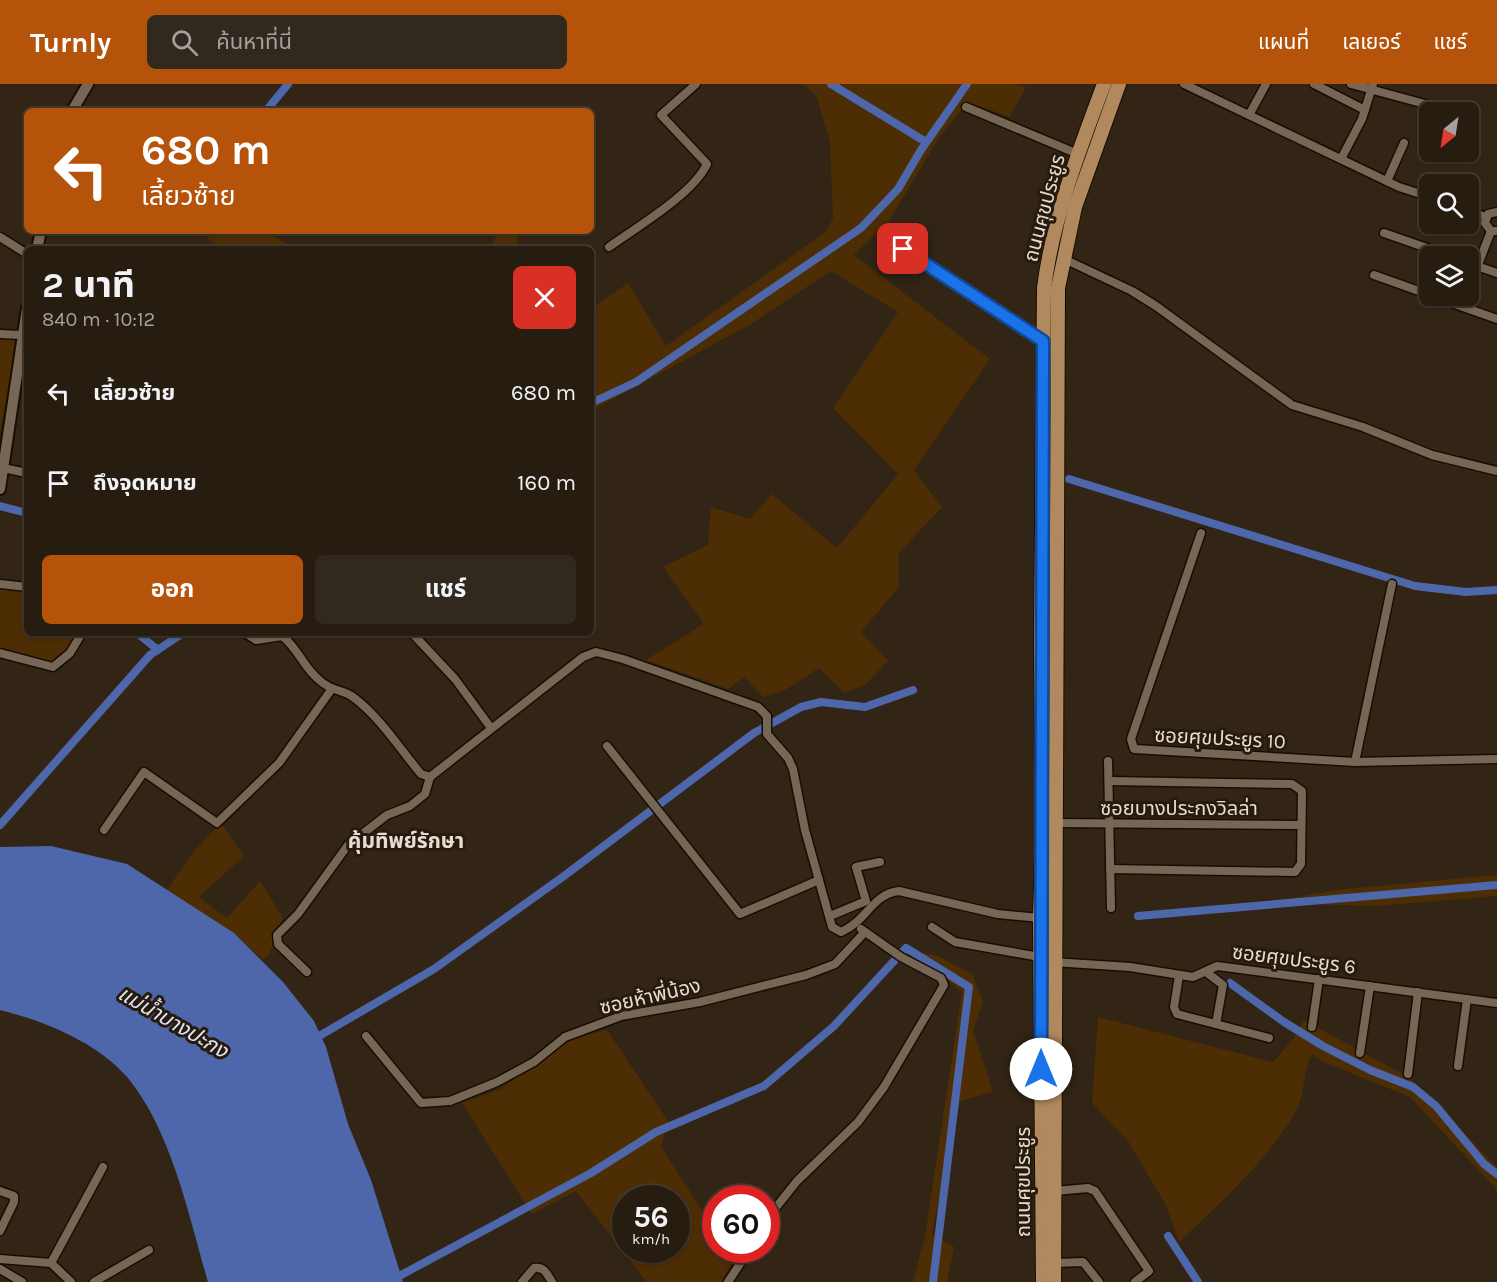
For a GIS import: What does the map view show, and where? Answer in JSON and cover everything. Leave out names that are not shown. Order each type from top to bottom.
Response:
[{"type":"main road","name":"ถนนศุขประยูร","points":[[1054,1282],[1056,1191],[1047,959],[1040,918],[1050,823],[1041,647],[1044,288],[1048,253],[1078,154],[1104,84]]},
{"type":"main road","name":"ถนนศุขประยูร","points":[[1043,1282],[1058,288],[1062,258],[1075,207],[1119,84]]},
{"type":"street","points":[[74,108],[88,84]]},
{"type":"street","points":[[609,247],[657,213],[702,175],[707,164],[661,115],[696,84]]},
{"type":"street","points":[[1184,84],[1387,181],[1419,193]]},
{"type":"street","points":[[1249,115],[1266,84]]},
{"type":"street","points":[[1314,84],[1365,110]]},
{"type":"street","points":[[1351,84],[1372,87],[1419,102]]},
{"type":"street","points":[[1341,159],[1365,110],[1372,87]]},
{"type":"street","points":[[966,107],[1078,154]]},
{"type":"street","points":[[1387,181],[1404,143]]},
{"type":"street","points":[[1479,215],[1486,217],[1497,212]]},
{"type":"street","points":[[1479,255],[1494,231],[1485,223],[1486,217]]},
{"type":"street","points":[[1384,233],[1421,246]]},
{"type":"street","points":[[0,237],[24,252]]},
{"type":"street","points":[[889,240],[1043,341]]},
{"type":"street","points":[[1062,258],[1148,301],[1292,405],[1363,427],[1432,455],[1497,471]]},
{"type":"street","points":[[1479,267],[1497,273]]},
{"type":"street","points":[[1374,275],[1419,291]]},
{"type":"street","points":[[1463,307],[1497,319]]},
{"type":"street","points":[[0,334],[24,337],[4,433],[0,489]]},
{"type":"street","points":[[3,468],[24,472]]},
{"type":"street","name":"ซอยศุขประยูร 10","points":[[1201,533],[1131,738],[1132,747],[1143,750],[1355,762],[1497,759]]},
{"type":"street","points":[[2,583],[24,587]]},
{"type":"street","points":[[1355,762],[1392,584]]},
{"type":"street","points":[[0,653],[53,667],[70,653],[80,636]]},
{"type":"street","points":[[250,636],[256,640],[282,636],[290,642],[315,677],[331,690],[351,696],[367,710],[421,774],[430,777]]},
{"type":"street","points":[[415,636],[455,679],[491,728]]},
{"type":"street","points":[[308,972],[278,944],[277,935],[298,914],[348,845],[387,815],[410,806],[425,794],[430,777],[583,657],[596,652],[623,659],[758,707],[767,716],[767,734],[788,758],[793,769],[819,880],[832,927],[836,930],[841,932],[856,926],[868,905],[856,867],[879,861]]},
{"type":"street","points":[[104,830],[144,772],[217,823],[279,763],[331,690]]},
{"type":"street","points":[[607,746],[740,914],[819,880]]},
{"type":"street","points":[[1108,760],[1111,908]]},
{"type":"street","points":[[1109,781],[1292,784],[1302,791],[1301,864],[1295,872],[1110,870]]},
{"type":"street","name":"ซอยบางประกงวิลล่า","points":[[1050,823],[1301,825]]},
{"type":"street","points":[[830,916],[868,905],[887,892],[899,891],[998,914],[1040,918]]},
{"type":"street","points":[[780,1203],[798,1181],[858,1122],[884,1087],[941,995],[944,986],[941,978],[901,957],[856,926]]},
{"type":"street","name":"ซอยศุขประยูร 6","points":[[932,927],[955,942],[1047,959],[1130,967],[1196,977],[1217,966],[1497,1003]]},
{"type":"street","name":"ซอยห้าพี่น้อง","points":[[366,1036],[421,1103],[450,1101],[496,1082],[534,1062],[566,1037],[621,1016],[700,1002],[806,975],[835,964],[865,932]]},
{"type":"street","points":[[1206,972],[1224,985],[1216,1024]]},
{"type":"street","points":[[1179,976],[1175,1011],[1269,1038]]},
{"type":"street","points":[[1312,1027],[1319,979]]},
{"type":"street","points":[[1360,1053],[1370,986]]},
{"type":"street","points":[[1408,1074],[1418,992]]},
{"type":"street","points":[[1458,1066],[1467,999]]},
{"type":"street","points":[[51,1263],[103,1167]]},
{"type":"street","points":[[1056,1191],[1088,1188],[1095,1191],[1149,1271],[1135,1282]]},
{"type":"street","points":[[0,1191],[14,1196],[14,1202],[0,1231]]},
{"type":"street","points":[[94,1282],[149,1250]]},
{"type":"street","points":[[0,1259],[51,1263],[71,1282]]},
{"type":"street","points":[[1054,1263],[1083,1262],[1099,1282]]},
{"type":"street","points":[[728,1282],[740,1263]]},
{"type":"street","points":[[522,1282],[534,1268],[538,1267],[544,1270],[552,1282]]},
{"type":"street","points":[[0,1269],[22,1282]]},
{"type":"shaded area","points":[[802,84],[1014,84],[1026,87],[1010,117],[968,102],[941,135],[888,222],[854,255],[990,359],[914,470],[942,507],[898,554],[899,587],[861,632],[888,661],[865,685],[844,693],[819,668],[785,690],[763,697],[744,677],[728,689],[646,660],[704,624],[663,567],[708,545],[711,507],[750,519],[772,494],[837,548],[898,474],[833,408],[898,312],[831,271],[751,324],[594,409],[594,307],[628,283],[666,346],[824,233],[833,219],[830,142],[816,95]]},
{"type":"shaded area","points":[[203,234],[273,234],[288,246],[217,246]]},
{"type":"shaded area","points":[[497,234],[517,234],[517,246],[491,246]]},
{"type":"shaded area","points":[[0,337],[18,338],[0,431]]},
{"type":"shaded area","points":[[0,588],[24,590],[24,636],[76,636],[63,655],[53,661],[37,661],[0,649]]},
{"type":"shaded area","points":[[221,823],[244,856],[199,897],[227,918],[260,881],[283,918],[269,954],[263,960],[234,933],[166,891],[195,850]]},
{"type":"shaded area","points":[[1497,875],[1497,896],[1376,906],[1268,903],[1335,890]]},
{"type":"shaded area","points":[[910,950],[938,956],[972,974],[983,1002],[973,1030],[993,1092],[960,1101],[932,1233],[954,1247],[947,1282],[913,1282],[925,1236],[962,992]]},
{"type":"shaded area","points":[[1098,1017],[1273,1062],[1293,1039],[1304,1020],[1410,1078],[1497,1167],[1497,1190],[1410,1097],[1321,1061],[1312,1054],[1298,1108],[1282,1133],[1241,1182],[1179,1242],[1166,1205],[1128,1141],[1092,1103]]},
{"type":"shaded area","points":[[607,1030],[668,1121],[661,1147],[686,1185],[612,1185],[612,1237],[576,1191],[532,1214],[462,1103],[499,1090],[567,1040]]},
{"type":"shaded area","points":[[690,1192],[702,1210],[702,1263],[732,1263],[721,1282],[647,1282],[632,1263],[690,1263]]},
{"type":"water","name":"แม่น้ำบางปะกง","points":[[51,846],[127,864],[234,933],[283,982],[314,1021],[326,1047],[348,1124],[371,1180],[403,1282],[208,1282],[168,1149],[143,1100],[128,1078],[101,1054],[69,1035],[34,1020],[0,1010],[0,847]]},
{"type":"waterway","points":[[268,108],[288,84]]},
{"type":"waterway","points":[[831,84],[926,142]]},
{"type":"waterway","points":[[594,402],[636,382],[861,228],[898,189],[921,150],[967,84]]},
{"type":"waterway","points":[[1069,479],[1415,586],[1466,592],[1497,590]]},
{"type":"waterway","points":[[0,506],[24,512]]},
{"type":"waterway","points":[[141,636],[158,650]]},
{"type":"waterway","points":[[0,825],[150,655],[178,636]]},
{"type":"waterway","points":[[314,1039],[434,969],[564,876],[754,733],[801,707],[821,702],[865,707],[913,690]]},
{"type":"waterway","points":[[1138,916],[1497,885]]},
{"type":"waterway","points":[[388,1282],[591,1173],[656,1132],[764,1086],[834,1026],[906,948],[969,987],[933,1282]]},
{"type":"waterway","points":[[1230,983],[1284,1022],[1323,1046],[1370,1070],[1413,1087],[1436,1106],[1484,1164],[1497,1174]]},
{"type":"waterway","points":[[1168,1236],[1198,1282]]},
{"type":"district","name":"คุ้มทิพย์รักษา","points":[[406,841]]},
{"type":"route","points":[[903,249],[1043,341],[1041,1069]]}]
